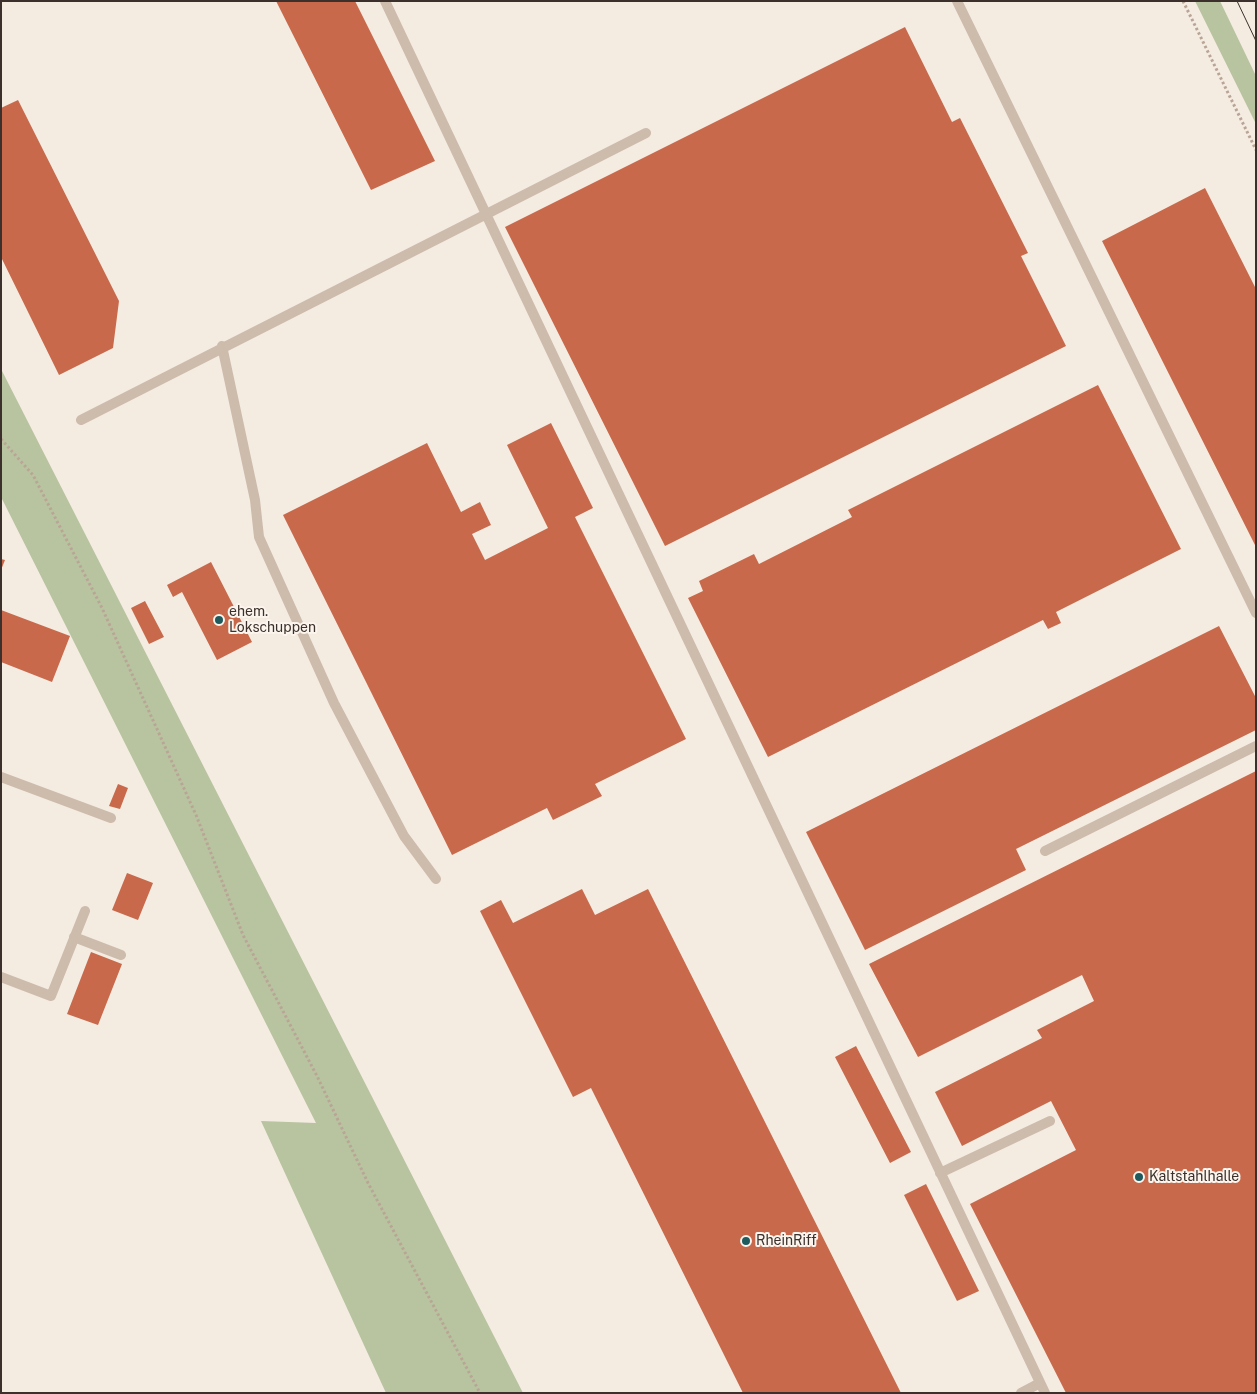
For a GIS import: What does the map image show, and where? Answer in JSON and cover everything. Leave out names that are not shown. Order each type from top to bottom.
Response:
[{"type":"lane","points":[[385,1],[484,214],[1042,1388],[1021,1393]]},
{"type":"lane","points":[[957,1],[1256,613]]},
{"type":"lane","points":[[81,420],[222,346],[646,133]]},
{"type":"lane","points":[[222,346],[255,500],[259,537],[339,711],[404,836],[436,879]]},
{"type":"lane","points":[[1045,851],[1256,746]]},
{"type":"lane","points":[[1,777],[111,818]]},
{"type":"lane","points":[[1,977],[51,996],[85,911]]},
{"type":"lane","points":[[74,937],[121,955]]},
{"type":"lane","points":[[940,1173],[1050,1121]]},
{"type":"path","points":[[1183,1],[1256,150]]},
{"type":"path","points":[[1,439],[33,475],[102,608],[196,815],[243,935],[317,1076],[377,1200],[480,1393]]},
{"type":"green space","points":[[1195,1],[1220,1],[1256,76],[1256,124]]},
{"type":"green space","points":[[1,369],[523,1393],[386,1393],[261,1121],[316,1123],[1,497]]},
{"type":"building","points":[[276,1],[355,1],[435,161],[371,190]]},
{"type":"building","points":[[905,27],[952,122],[960,118],[1028,253],[1021,256],[1066,346],[665,546],[505,227]]},
{"type":"building","points":[[18,100],[119,301],[113,348],[59,375],[1,257],[1,108]]},
{"type":"building","points":[[1205,188],[1256,289],[1256,547],[1102,241]]},
{"type":"building","points":[[1098,385],[1181,549],[1056,612],[1061,623],[1048,629],[1043,620],[768,757],[688,598],[703,591],[699,581],[754,554],[759,564],[852,517],[848,510]]},
{"type":"building","points":[[551,423],[593,508],[575,517],[686,739],[595,784],[602,796],[553,820],[547,808],[452,855],[283,515],[427,443],[461,512],[480,502],[491,525],[472,534],[485,560],[548,528],[507,445]]},
{"type":"building","points":[[1,559],[5,560],[1,570]]},
{"type":"building","name":"ehem. Lokschuppen","points":[[211,562],[252,642],[217,660],[182,592],[173,597],[167,585]]},
{"type":"building","points":[[145,601],[164,637],[149,644],[131,608]]},
{"type":"building","points":[[1,610],[70,636],[52,682],[1,662]]},
{"type":"building","points":[[1219,626],[1256,698],[1256,730],[1016,849],[1026,870],[865,950],[806,832]]},
{"type":"building","name":"Kaltstahlhalle","points":[[1256,771],[1256,1393],[1066,1393],[970,1204],[1076,1150],[1051,1101],[962,1146],[935,1092],[1042,1038],[1037,1030],[1094,1001],[1082,975],[918,1057],[869,964]]},
{"type":"building","points":[[118,784],[128,788],[120,809],[109,806]]},
{"type":"building","points":[[127,873],[153,883],[138,920],[112,910]]},
{"type":"building","name":"RheinRiff","points":[[582,889],[595,915],[648,889],[901,1393],[743,1393],[591,1088],[573,1097],[480,911],[501,900],[513,923]]},
{"type":"building","points":[[91,952],[122,964],[98,1025],[67,1014]]},
{"type":"building","points":[[856,1046],[911,1152],[890,1163],[835,1057]]},
{"type":"building","points":[[926,1184],[979,1291],[957,1301],[904,1195]]},
{"type":"tram line","points":[[1237,1],[1256,41]]},
{"type":"place","name":"ehem. Lokschuppen","points":[[219,620]]},
{"type":"place","name":"Kaltstahlhalle","points":[[1139,1177]]},
{"type":"place","name":"RheinRiff","points":[[746,1241]]}]
